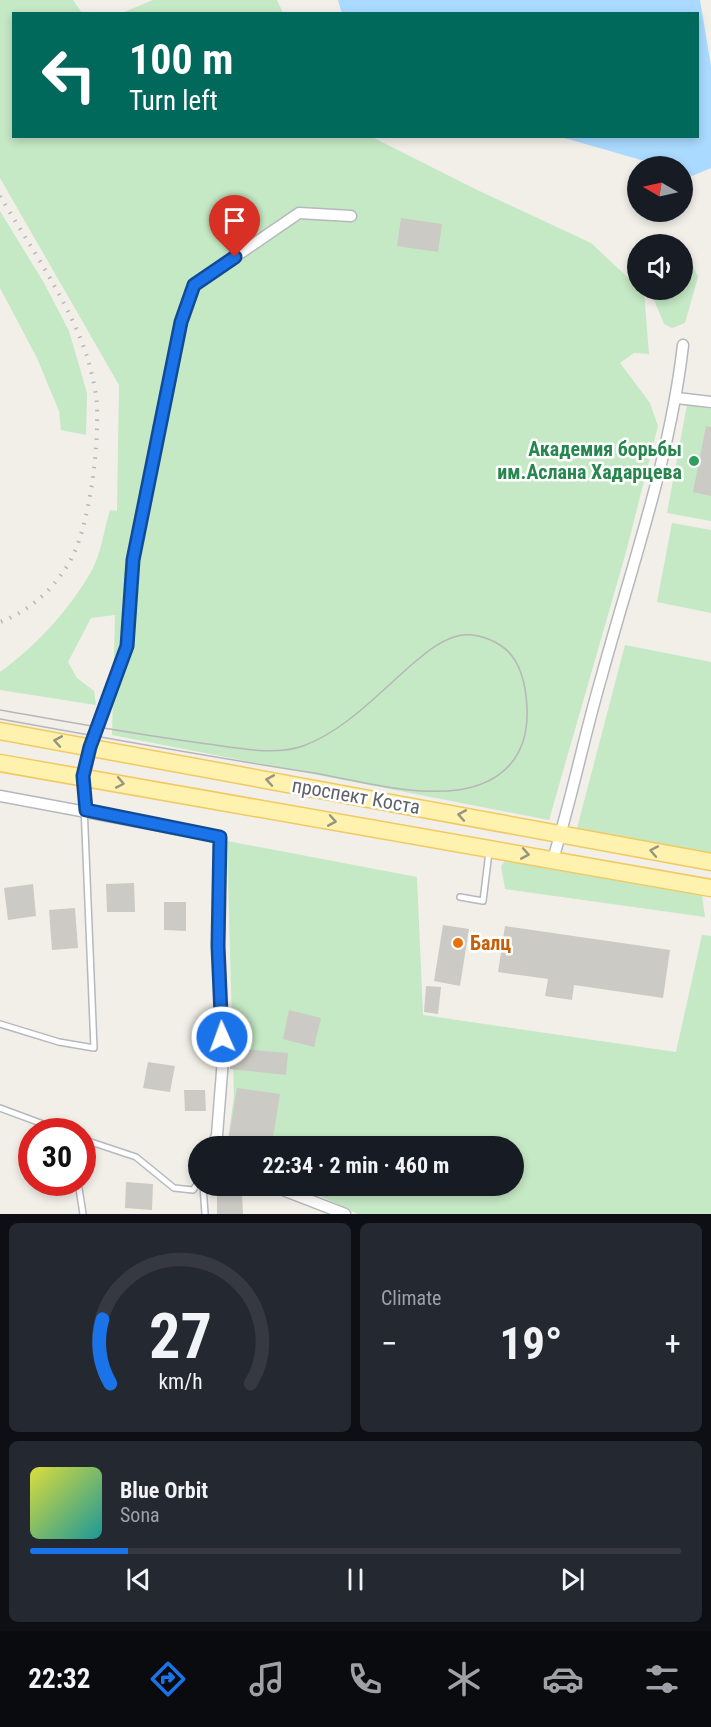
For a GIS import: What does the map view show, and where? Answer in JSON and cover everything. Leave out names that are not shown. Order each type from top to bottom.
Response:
[{"type":"main road","name":"проспект Коста","points":[[0,730],[711,862]]},
{"type":"main road","name":"проспект Коста","points":[[0,763],[711,888]]},
{"type":"street","points":[[83,776],[90,747],[127,646],[133,560],[181,322],[194,285],[299,213],[351,216]]},
{"type":"street","points":[[553,859],[602,675],[639,552],[677,398],[683,345]]},
{"type":"street","points":[[677,398],[711,402]]},
{"type":"street","points":[[0,796],[86,810],[220,837],[218,946],[223,1059],[217,1136]]},
{"type":"street","points":[[298,1196],[345,1214]]},
{"type":"lane","points":[[0,1024],[59,1042],[94,1048],[83,776]]},
{"type":"lane","points":[[460,897],[483,901],[489,848]]},
{"type":"lane","points":[[0,1108],[27,1118]]},
{"type":"lane","points":[[96,1143],[136,1157],[174,1188],[188,1189]]},
{"type":"lane","points":[[80,1196],[83,1214]]},
{"type":"lane","points":[[204,1196],[205,1214]]},
{"type":"green space","points":[[0,0],[73,0],[81,12],[12,12],[12,138],[374,138],[475,189],[591,243],[627,277],[627,300],[645,300],[649,354],[634,353],[620,363],[650,403],[658,426],[626,552],[549,820],[112,735],[115,615],[91,618],[68,662],[77,678],[94,691],[96,705],[0,690],[0,672],[50,627],[82,586],[97,558],[110,510],[117,511],[119,385],[0,178]]},
{"type":"green space","points":[[153,0],[277,0],[283,12],[124,12]]},
{"type":"green space","points":[[0,211],[44,283],[69,331],[87,393],[86,435],[61,430],[59,411],[37,358],[0,288]]},
{"type":"green space","points":[[693,266],[698,277],[693,295]]},
{"type":"green space","points":[[654,300],[692,300],[685,323],[672,328],[664,324]]},
{"type":"green space","name":"Академия борьбы им.Аслана Хадарцева","points":[[687,405],[711,409],[711,521],[667,513]]},
{"type":"green space","points":[[672,523],[711,530],[711,613],[657,602]]},
{"type":"green space","points":[[625,645],[711,662],[711,857],[576,832]]},
{"type":"green space","points":[[227,841],[417,877],[423,1015],[676,1052],[702,935],[711,936],[711,1214],[358,1214],[321,1196],[524,1196],[524,1136],[228,1136],[234,1096]]},
{"type":"green space","points":[[505,861],[702,895],[705,917],[505,889],[501,866]]},
{"type":"water","points":[[338,0],[700,0],[711,66],[711,168],[693,176],[693,156],[627,156],[564,138],[699,138],[699,12],[341,12]]},
{"type":"building","points":[[401,218],[442,224],[438,252],[397,246]]},
{"type":"building","points":[[706,426],[711,427],[711,496],[693,492]]},
{"type":"building","points":[[134,883],[135,912],[107,912],[106,884]]},
{"type":"building","points":[[33,884],[36,916],[8,920],[4,888]]},
{"type":"building","points":[[164,902],[186,902],[186,931],[164,930]]},
{"type":"building","points":[[75,908],[78,948],[52,950],[49,910]]},
{"type":"building","points":[[443,925],[469,929],[460,986],[434,981]]},
{"type":"building","points":[[505,926],[670,950],[663,998],[574,985],[572,1000],[545,996],[548,979],[498,972]]},
{"type":"building","points":[[426,986],[441,987],[438,1014],[424,1012]]},
{"type":"building","points":[[289,1010],[321,1018],[314,1047],[283,1039]]},
{"type":"building","points":[[230,1048],[288,1053],[286,1075],[230,1069]]},
{"type":"building","points":[[148,1062],[175,1066],[170,1092],[143,1088]]},
{"type":"building","points":[[237,1088],[280,1094],[273,1136],[229,1136]]},
{"type":"building","points":[[184,1090],[205,1090],[206,1111],[185,1111]]},
{"type":"building","points":[[126,1182],[153,1184],[152,1210],[125,1208]]},
{"type":"building","points":[[217,1196],[242,1196],[243,1214],[217,1214]]},
{"type":"tram line","points":[[0,710],[231,747],[268,751],[292,749],[318,739],[346,722],[430,650],[454,637],[466,635],[483,637],[495,642],[513,657],[524,681],[527,708],[524,740],[518,753],[501,773],[474,786],[440,791],[386,787],[0,719]]},
{"type":"railway","points":[[0,196],[72,318],[88,360],[97,405],[92,485],[77,546],[64,571],[49,590],[21,612],[0,622]]},
{"type":"place","name":"Академия борьбы им.Аслана Хадарцева","points":[[694,461]]},
{"type":"place","name":"Балц","points":[[458,943]]},
{"type":"route","points":[[222,1037],[218,946],[220,837],[86,810],[83,776],[90,747],[127,646],[133,560],[181,322],[194,285],[235,257]]}]
